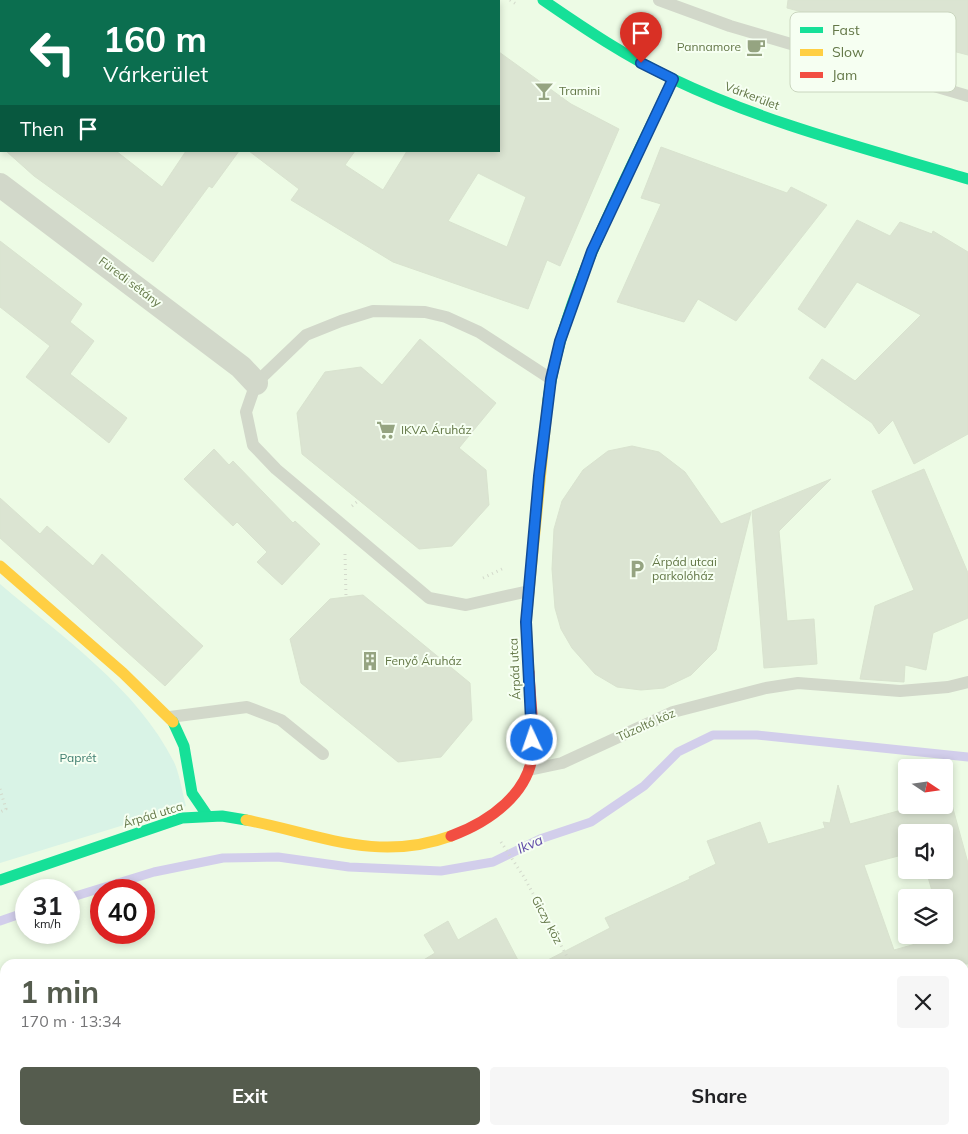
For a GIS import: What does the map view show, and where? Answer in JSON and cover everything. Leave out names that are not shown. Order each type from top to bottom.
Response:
[{"type":"street","name":"Várkerület","points":[[543,0],[626,55],[673,79],[781,122],[968,179]]},
{"type":"street","name":"Árpád utca","points":[[0,880],[182,818],[207,814],[234,816],[334,842],[367,847],[415,847],[450,839],[484,820],[508,803],[520,788],[529,770],[533,750],[526,622],[551,379],[560,341],[592,251],[673,79]]},
{"type":"street","name":"Füredi sétány","points":[[0,185],[241,367],[256,383]]},
{"type":"street","points":[[0,566],[123,673],[170,717],[184,746],[192,793],[207,814]]},
{"type":"lane","points":[[659,0],[790,44]]},
{"type":"lane","points":[[954,92],[968,96]]},
{"type":"lane","points":[[529,591],[466,605],[429,598],[276,468],[253,444],[246,412],[256,383],[306,334],[373,311],[425,312],[446,317],[471,328],[508,349],[530,367],[551,379]]},
{"type":"lane","name":"Tűzoltó köz","points":[[529,770],[562,763],[673,712],[766,688],[798,683],[900,691],[948,688],[968,682]]},
{"type":"lane","points":[[170,717],[247,707],[281,720],[323,754]]},
{"type":"path","points":[[480,580],[532,554]]},
{"type":"path","points":[[0,788],[6,809],[0,812]]},
{"type":"path","name":"Giczy köz","points":[[499,839],[524,877],[568,959]]},
{"type":"shaded area","points":[[500,0],[968,0],[968,959],[0,959],[0,152],[500,152]]},
{"type":"green space","name":"Paprét","points":[[0,584],[73,644],[119,687],[140,710],[174,762],[186,806],[0,863]]},
{"type":"building","points":[[788,0],[968,0],[968,55],[956,52],[956,12],[802,12],[787,8]]},
{"type":"building","points":[[500,53],[571,104],[619,129],[560,266],[547,260],[528,309],[393,262],[291,200],[299,189],[250,152],[354,152],[345,165],[383,190],[406,152],[500,152]],"holes":[[[478,173],[526,197],[507,247],[448,221]]]},
{"type":"building","points":[[661,147],[787,193],[791,187],[827,205],[736,321],[698,299],[684,322],[617,302],[661,204],[641,198]]},
{"type":"building","points":[[7,152],[117,152],[162,187],[185,152],[238,152],[212,188],[209,186],[153,262],[34,176]]},
{"type":"building","points":[[857,220],[890,236],[900,222],[932,234],[933,231],[968,252],[968,434],[914,464],[893,420],[879,434],[872,423],[809,378],[822,359],[855,381],[921,315],[857,282],[825,328],[798,309]]},
{"type":"building","points":[[0,241],[82,304],[70,322],[94,341],[70,374],[127,418],[109,443],[26,377],[50,346],[0,307]]},
{"type":"building","name":"IKVA Áruház","points":[[420,339],[496,403],[459,448],[486,470],[489,505],[452,546],[419,549],[302,454],[297,413],[325,372],[361,367],[382,385]]},
{"type":"building","points":[[632,446],[659,452],[685,472],[721,524],[751,512],[716,650],[691,675],[664,688],[641,690],[617,687],[595,674],[572,648],[561,629],[555,608],[552,569],[554,529],[562,501],[583,470],[608,451]]},
{"type":"building","points":[[214,449],[229,465],[233,461],[293,523],[295,521],[320,544],[282,585],[257,562],[267,552],[237,522],[233,526],[184,479]]},
{"type":"building","points":[[924,469],[968,573],[968,618],[933,633],[926,670],[905,665],[904,682],[860,679],[875,606],[914,590],[872,491]]},
{"type":"building","points":[[831,479],[779,531],[787,621],[814,619],[817,664],[764,668],[752,511]]},
{"type":"building","points":[[0,498],[40,534],[47,526],[93,566],[102,554],[203,646],[165,686],[0,538]]},
{"type":"building","name":"Fenyő Áruház","points":[[363,595],[470,683],[472,720],[441,757],[398,762],[301,683],[290,639],[330,599]]},
{"type":"building","points":[[838,785],[850,824],[898,811],[898,814],[953,814],[953,809],[968,863],[968,959],[550,959],[610,928],[605,918],[690,879],[689,877],[716,864],[707,841],[760,822],[768,844],[825,828],[823,822],[830,823]],"holes":[[[898,824],[953,824],[953,879],[929,879],[931,889],[953,889],[953,944],[915,944],[894,950],[864,865],[898,856]]]},
{"type":"building","points":[[496,918],[517,959],[425,959],[435,953],[424,935],[448,921],[458,940]]},
{"type":"waterway","name":"Ikva","points":[[80,895],[154,872],[223,858],[278,857],[349,867],[441,871],[493,862],[540,839],[591,822],[644,786],[678,752],[713,735],[757,735],[968,757]]},
{"type":"waterway","name":"Ikva","points":[[0,921],[15,916]]},
{"type":"traffic: fast","points":[[543,0],[623,52],[673,79],[709,95],[781,123],[968,179]]},
{"type":"traffic: fast","points":[[548,400],[567,319],[582,277],[617,195],[673,79]]},
{"type":"traffic: fast","points":[[173,722],[184,746],[192,793],[207,815]]},
{"type":"traffic: fast","points":[[0,880],[182,818],[222,816],[246,820]]},
{"type":"traffic: slow","points":[[529,672],[526,622],[548,400]]},
{"type":"traffic: slow","points":[[0,566],[123,673],[173,722]]},
{"type":"traffic: slow","points":[[246,820],[323,838],[373,846],[398,847],[424,844],[451,836]]},
{"type":"traffic: jam","points":[[451,836],[480,823],[506,804],[525,779],[533,749],[529,672]]},
{"type":"place","name":"Pannamore","points":[[756,47]]},
{"type":"place","name":"Tramini","points":[[544,91]]},
{"type":"place","name":"IKVA Áruház","points":[[386,430]]},
{"type":"place","name":"Árpád utcai parkolóház","points":[[637,569]]},
{"type":"place","name":"Fenyő Áruház","points":[[370,661]]},
{"type":"route","points":[[532,740],[526,622],[539,476],[551,379],[560,341],[592,251],[620,188],[673,79],[641,63]]}]
